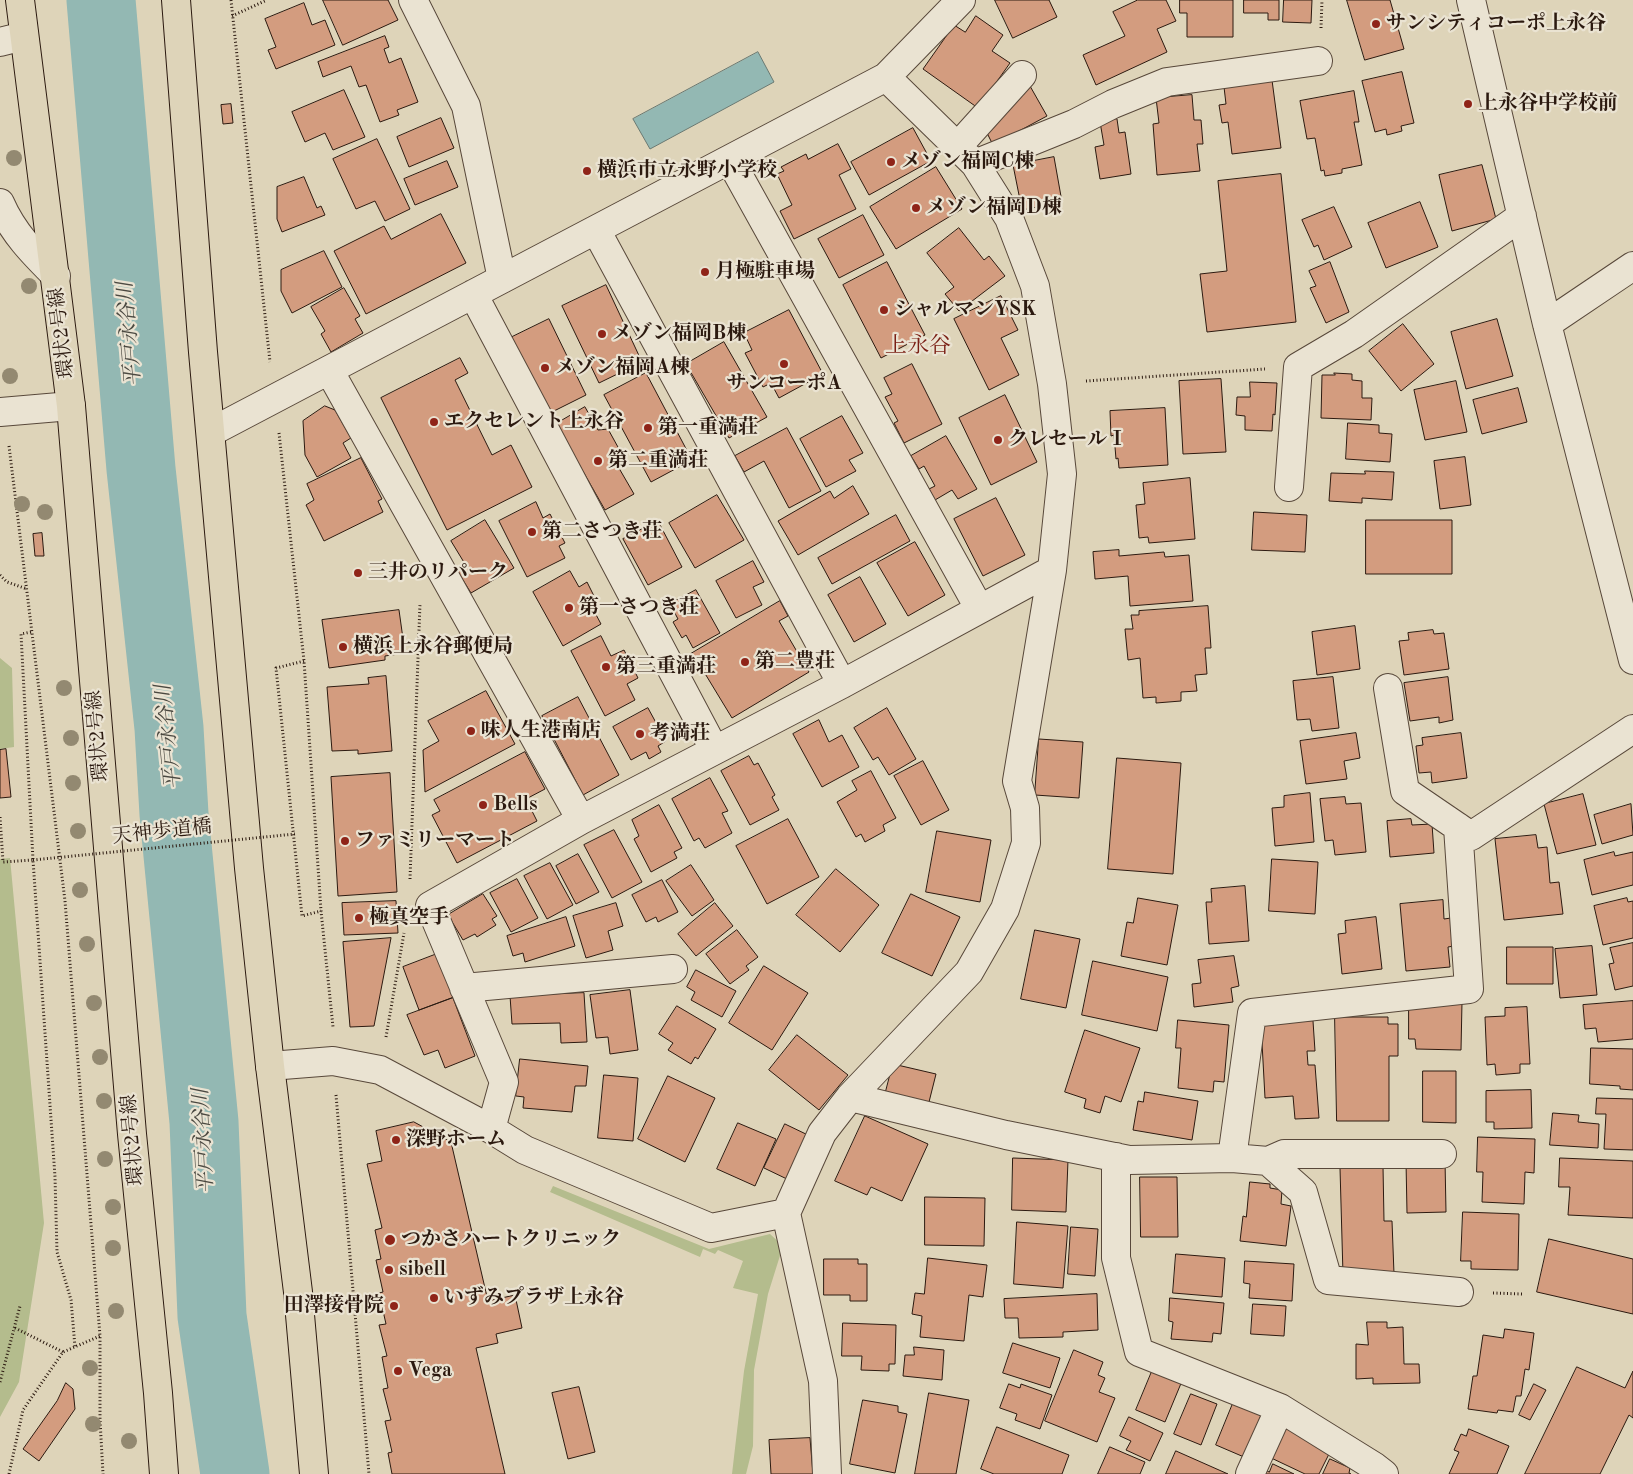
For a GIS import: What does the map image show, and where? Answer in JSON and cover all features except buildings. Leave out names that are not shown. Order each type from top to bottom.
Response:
[{"type":"main road","name":"環状2号線","points":[[20,0],[12,39],[56,276],[71,406],[132,1134],[158,1393],[164,1474]]},
{"type":"main road","points":[[176,0],[249,868],[270,1066],[291,1225],[314,1474]]},
{"type":"street","points":[[413,0],[466,106],[502,279]]},
{"type":"street","points":[[211,432],[886,77],[961,0]]},
{"type":"street","points":[[1471,0],[1547,324],[1630,631],[1633,660]]},
{"type":"street","points":[[966,155],[1074,124],[1113,104],[1167,82],[1318,61]]},
{"type":"street","points":[[966,155],[1022,75]]},
{"type":"street","points":[[827,1474],[823,1381],[786,1213],[822,1133],[850,1097],[969,972],[1005,909],[1026,843],[1025,808],[1017,781],[1052,570],[1062,474],[1052,384],[1035,286],[1009,218],[966,155],[886,77]]},
{"type":"street","points":[[730,160],[979,608]]},
{"type":"street","points":[[0,203],[8,223],[23,243],[56,276]]},
{"type":"street","points":[[1289,487],[1298,367],[1354,334],[1522,216]]},
{"type":"street","points":[[596,230],[842,684]]},
{"type":"street","points":[[1547,324],[1633,266]]},
{"type":"street","points":[[473,294],[714,749]]},
{"type":"street","points":[[329,370],[581,820]]},
{"type":"street","points":[[2,412],[71,406]]},
{"type":"street","points":[[491,1129],[504,1082],[430,906],[581,820],[714,749],[842,684],[1052,570]]},
{"type":"street","points":[[1388,688],[1405,791],[1471,836],[1633,729]]},
{"type":"street","points":[[1232,1158],[1252,1013],[1469,989],[1458,827]]},
{"type":"street","points":[[464,988],[673,969]]},
{"type":"street","points":[[270,1066],[333,1061],[380,1070],[491,1129],[525,1150],[711,1228],[786,1213]]},
{"type":"street","points":[[850,1097],[1006,1135],[1129,1160],[1232,1158],[1268,1161],[1284,1154],[1442,1154]]},
{"type":"street","points":[[1116,1157],[1116,1258],[1139,1352],[1280,1408],[1384,1474]]},
{"type":"street","points":[[1268,1161],[1304,1192],[1328,1280],[1459,1292]]},
{"type":"street","points":[[1250,1474],[1280,1408]]},
{"type":"path","points":[[232,0],[232,16],[304,661],[321,911],[333,1027],[333,1061],[369,1474]]},
{"type":"path","points":[[232,16],[267,0]]},
{"type":"path","points":[[1052,384],[1298,367]]},
{"type":"path","points":[[2,412],[27,589],[65,901],[100,1336],[100,1420],[104,1474]]},
{"type":"path","points":[[0,575],[7,582],[27,589]]},
{"type":"path","points":[[409,887],[420,596]]},
{"type":"path","points":[[32,632],[21,634],[33,860],[55,1177],[57,1252],[71,1300],[75,1347]]},
{"type":"path","points":[[304,661],[276,668],[295,834],[302,916],[321,911]]},
{"type":"path","name":"天神歩道橋","points":[[0,817],[3,862],[295,834]]},
{"type":"path","points":[[380,1070],[405,925]]},
{"type":"path","points":[[0,1382],[20,1306]]},
{"type":"path","points":[[15,1328],[63,1352]]},
{"type":"path","points":[[9,1474],[24,1410],[63,1352],[100,1336]]},
{"type":"green space","points":[[0,658],[12,668],[14,747],[0,749]]},
{"type":"green space","points":[[10,858],[44,1223],[19,1382],[0,1417],[0,859]]},
{"type":"green space","points":[[553,1186],[709,1249],[770,1234],[783,1246],[768,1294],[754,1370],[753,1446],[746,1474],[732,1474],[744,1371],[758,1294],[733,1288],[743,1261],[718,1250],[715,1254],[703,1249],[700,1257],[550,1192]]},
{"type":"water","points":[[758,52],[774,82],[650,149],[633,119]]},
{"type":"waterway","name":"平戸永谷川","points":[[101,0],[141,469],[169,728],[174,814],[204,1122],[212,1316],[235,1474]]},
{"type":"place","name":"サンシティコーポ上永谷","points":[[1376,24]]},
{"type":"place","name":"上永谷中学校前","points":[[1468,104]]},
{"type":"place","name":"メゾン福岡C棟","points":[[891,162]]},
{"type":"place","name":"横浜市立永野小学校","points":[[587,171]]},
{"type":"place","name":"メゾン福岡D棟","points":[[916,208]]},
{"type":"place","name":"月極駐車場","points":[[705,272]]},
{"type":"place","name":"シャルマンYSK","points":[[884,310]]},
{"type":"place","name":"メゾン福岡B棟","points":[[602,334]]},
{"type":"place","name":"サンコーポA","points":[[784,364]]},
{"type":"place","name":"メゾン福岡A棟","points":[[545,368]]},
{"type":"place","name":"エクセレント上永谷","points":[[434,422]]},
{"type":"place","name":"第一重満荘","points":[[648,428]]},
{"type":"place","name":"クレセールⅠ","points":[[998,440]]},
{"type":"place","name":"第二重満荘","points":[[598,461]]},
{"type":"place","name":"第二さつき荘","points":[[532,532]]},
{"type":"place","name":"三井のリパーク","points":[[358,573]]},
{"type":"place","name":"第一さつき荘","points":[[569,608]]},
{"type":"place","name":"横浜上永谷郵便局","points":[[343,647]]},
{"type":"place","name":"第二豊荘","points":[[745,662]]},
{"type":"place","name":"第三重満荘","points":[[606,667]]},
{"type":"place","name":"味人生港南店","points":[[471,731]]},
{"type":"place","name":"考満荘","points":[[640,734]]},
{"type":"place","name":"Bells","points":[[483,805]]},
{"type":"place","name":"ファミリーマート","points":[[345,841]]},
{"type":"place","name":"極真空手","points":[[359,918]]},
{"type":"place","name":"深野ホーム","points":[[396,1140]]},
{"type":"place","name":"つかさハートクリニック","points":[[390,1240]]},
{"type":"place","name":"sibell","points":[[389,1270]]},
{"type":"place","name":"いずみプラザ上永谷","points":[[434,1298]]},
{"type":"place","name":"田澤接骨院","points":[[394,1306]]},
{"type":"place","name":"Vega","points":[[398,1371]]},
{"type":"district","name":"上永谷","points":[[918,346]]}]
